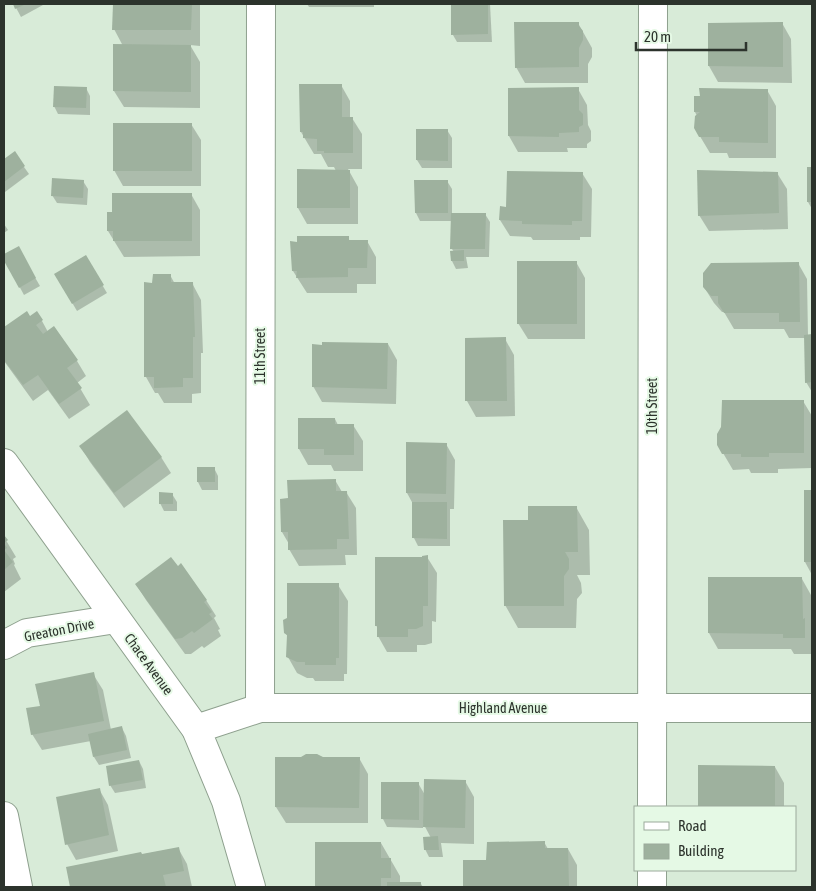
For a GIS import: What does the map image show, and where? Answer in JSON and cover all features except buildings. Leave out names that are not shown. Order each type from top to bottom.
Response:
[{"type":"street","name":"11th Street","points":[[260,708],[261,4]]},
{"type":"street","name":"10th Street","points":[[652,806],[653,4]]},
{"type":"street","name":"Chace Avenue","points":[[4,463],[196,728],[226,801],[251,887]]},
{"type":"street","name":"Greaton Drive","points":[[4,645],[26,633],[116,619]]},
{"type":"street","name":"Highland Avenue","points":[[196,728],[260,708],[812,708]]},
{"type":"street","points":[[4,816],[18,887]]},
{"type":"street","points":[[652,871],[652,887]]}]
